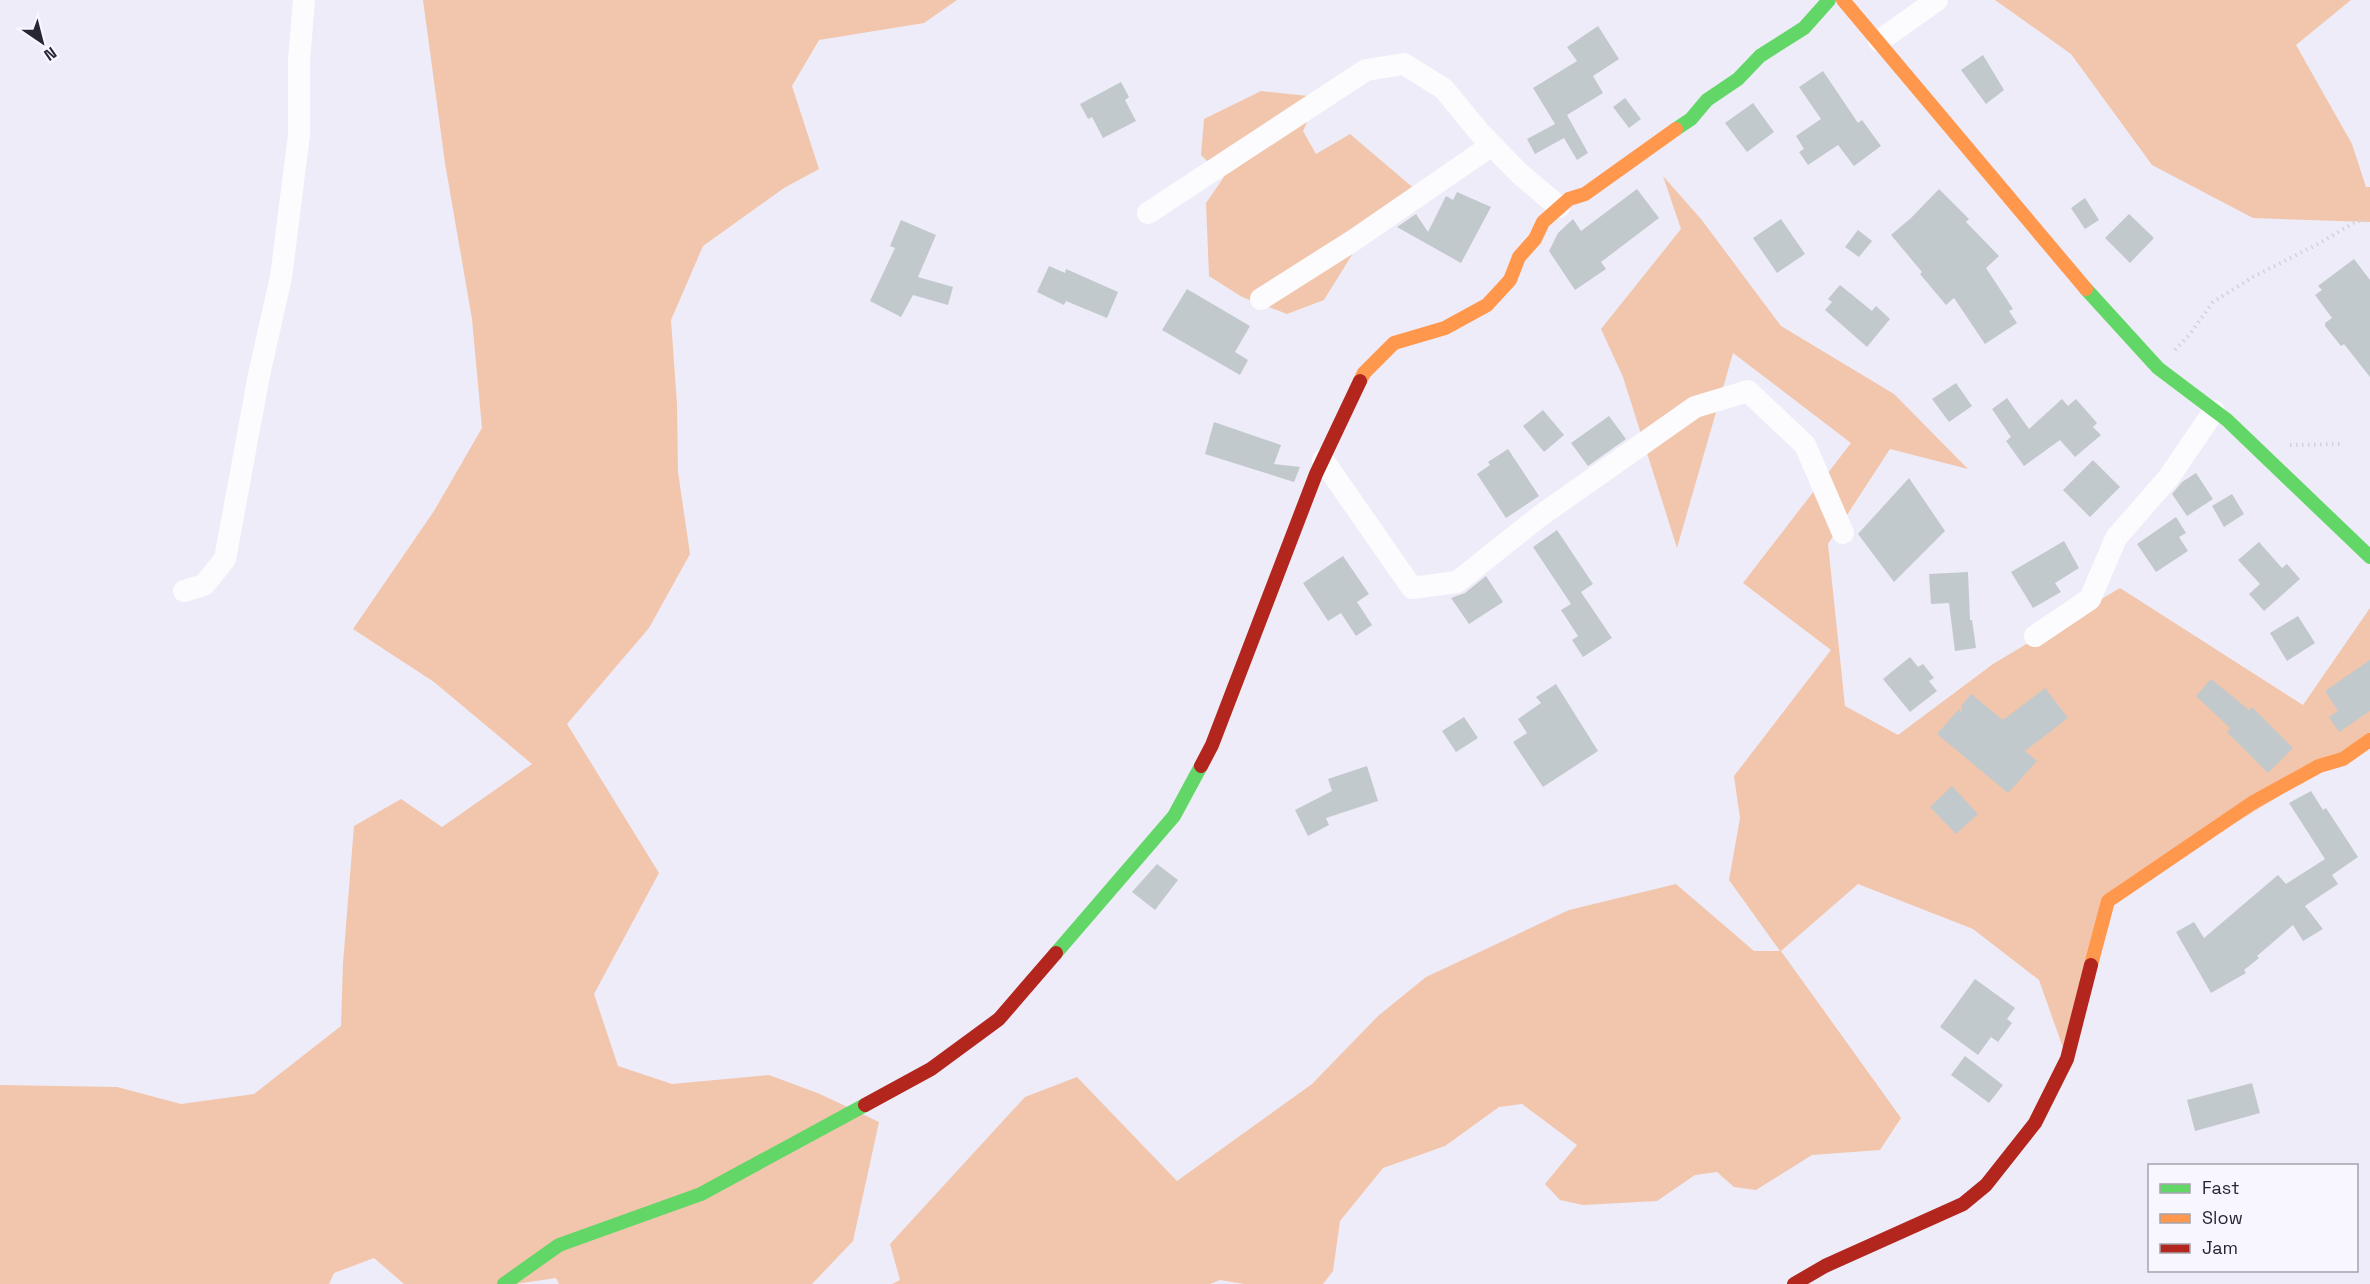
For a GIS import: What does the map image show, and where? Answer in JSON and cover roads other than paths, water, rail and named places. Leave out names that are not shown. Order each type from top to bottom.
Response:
[{"type":"street","points":[[184,591],[204,585],[225,559],[259,375],[281,277],[298,135],[299,61],[304,0]]},
{"type":"street","points":[[504,1284],[559,1245],[701,1194],[931,1070],[999,1019],[1174,816],[1212,745],[1323,460],[1364,373],[1394,343],[1445,328],[1487,305],[1510,280],[1519,257],[1535,238],[1543,222],[1559,207],[1585,194],[1691,119],[1707,100],[1738,79],[1760,56],[1804,28],[1829,0]]},
{"type":"street","points":[[1843,0],[2095,300],[2158,368],[2254,445],[2370,557]]},
{"type":"street","points":[[1879,41],[1937,0]]},
{"type":"street","points":[[1148,213],[1365,70],[1404,63],[1444,89],[1519,173],[1559,207]]},
{"type":"street","points":[[1261,299],[1354,240],[1492,145]]},
{"type":"street","points":[[1323,460],[1412,588],[1457,582],[1540,516],[1695,406],[1748,391],[1805,445],[1844,533]]},
{"type":"street","points":[[2035,636],[2090,599],[2116,538],[2169,477],[2214,411]]},
{"type":"street","points":[[1794,1284],[1825,1266],[1963,1204],[1986,1185],[2035,1123],[2067,1059],[2108,901],[2252,803],[2319,766],[2343,759],[2370,741]]}]
